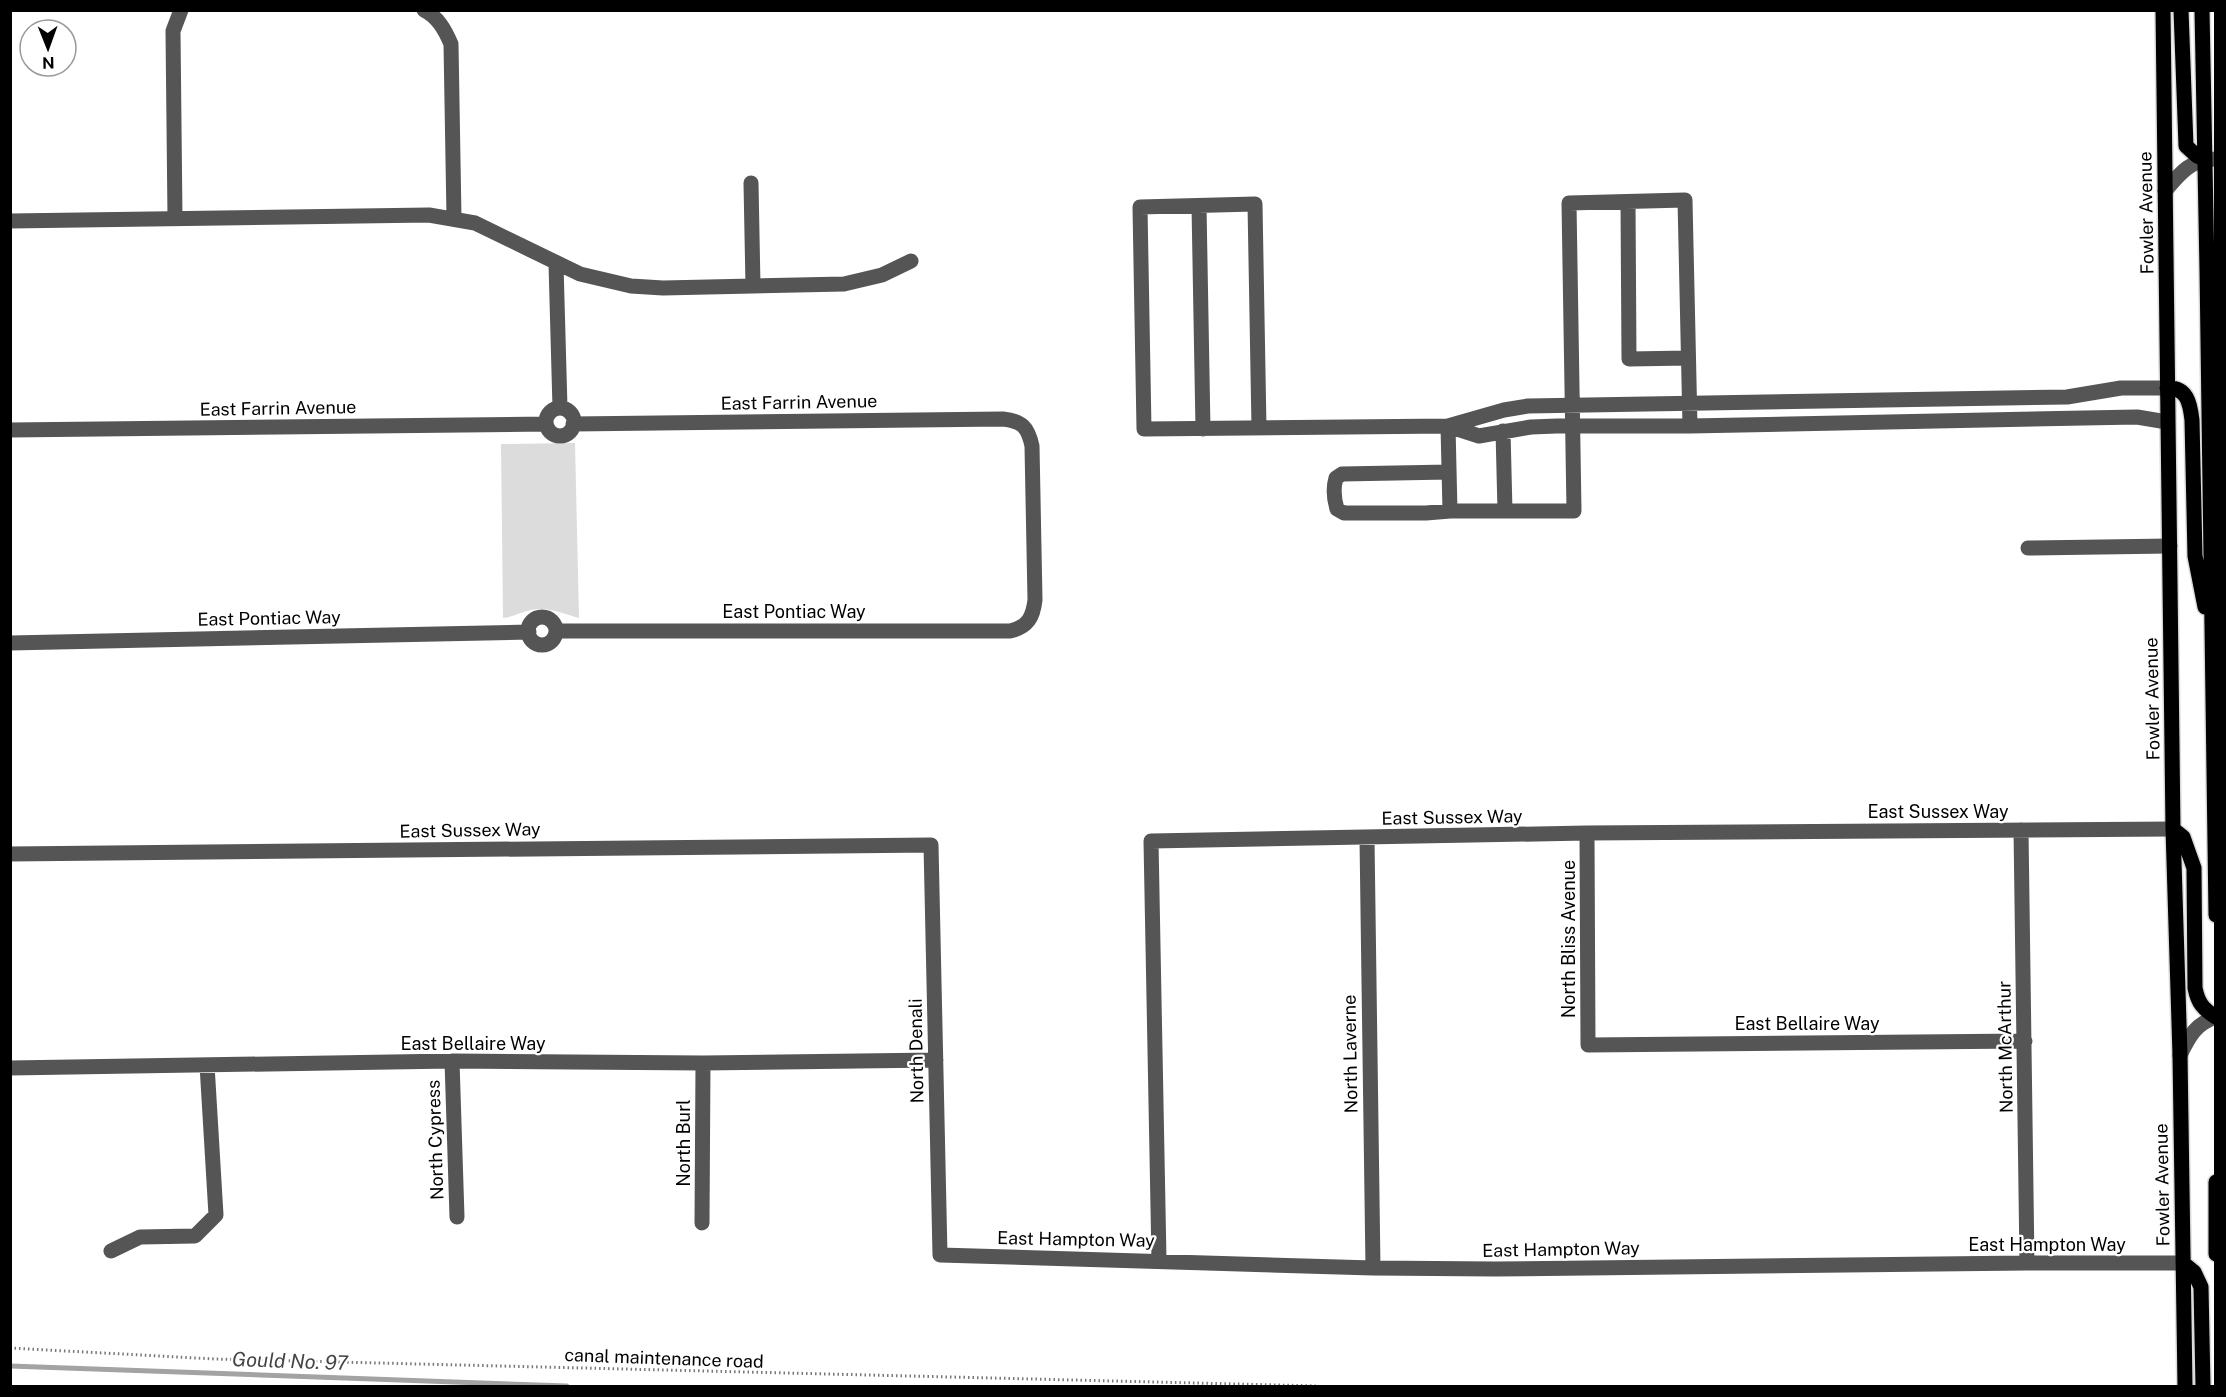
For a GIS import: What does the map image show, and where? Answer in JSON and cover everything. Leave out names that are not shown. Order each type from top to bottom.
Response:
[{"type":"main road","name":"Fowler Avenue","points":[[2163,10],[2167,422],[2185,1386]]},
{"type":"main road","points":[[2181,10],[2186,146],[2197,156],[2210,159]]},
{"type":"main road","points":[[2202,10],[2210,159],[2210,630],[2216,915]]},
{"type":"main road","points":[[2167,388],[2181,391],[2190,405],[2194,556],[2210,630]]},
{"type":"main road","points":[[2174,829],[2183,837],[2193,868],[2195,988],[2201,1006],[2216,1017]]},
{"type":"main road","points":[[2216,1182],[2216,1254]]},
{"type":"main road","points":[[2183,1263],[2194,1272],[2201,1287],[2203,1386]]},
{"type":"street","points":[[175,219],[173,31],[181,10]]},
{"type":"street","points":[[424,10],[444,28],[451,44],[454,218]]},
{"type":"street","points":[[2165,191],[2192,163],[2210,159]]},
{"type":"street","points":[[751,183],[753,286]]},
{"type":"street","points":[[1449,472],[1342,474],[1336,478],[1334,484],[1337,509],[1344,513],[1574,511],[1569,203],[1685,200],[1690,426]]},
{"type":"street","points":[[1628,202],[1629,358],[1688,358]]},
{"type":"street","points":[[1259,428],[1255,204],[1140,207],[1144,429],[1203,429],[1448,426],[1504,410],[1528,406],[2067,397],[2121,388],[2167,388]]},
{"type":"street","points":[[1199,206],[1203,429]]},
{"type":"street","points":[[10,221],[419,215],[454,218],[475,223],[499,233],[556,264],[591,277],[631,286],[663,288],[844,284],[882,275],[912,261]]},
{"type":"street","points":[[556,264],[560,408]]},
{"type":"street","points":[[1882,399],[1883,421]]},
{"type":"street","points":[[560,408],[571,413],[573,424],[568,433],[560,435],[552,433],[546,424],[548,414],[560,408]]},
{"type":"street","points":[[1448,426],[1479,436],[1531,427],[1574,426],[1690,426],[2138,417],[2167,422]]},
{"type":"street","name":"East Farrin Avenue","points":[[573,424],[1003,418],[1015,420],[1025,426],[1032,446],[1035,600],[1034,611],[1029,622]]},
{"type":"street","name":"East Farrin Avenue","points":[[10,430],[546,424]]},
{"type":"street","points":[[1448,426],[1450,511]]},
{"type":"street","points":[[1503,431],[1505,511]]},
{"type":"street","points":[[2028,548],[2170,546]]},
{"type":"street","name":"East Pontiac Way","points":[[10,643],[529,632],[531,623],[542,617],[550,620],[556,631],[1010,630],[1020,628],[1029,622]]},
{"type":"street","name":"East Sussex Way","points":[[1159,1260],[1151,841],[1587,834],[2174,829]]},
{"type":"street","name":"North McArthur","points":[[2021,830],[2027,1263]]},
{"type":"street","name":"North Bliss Avenue","points":[[1587,834],[1588,1045]]},
{"type":"street","name":"North Laverne","points":[[1367,839],[1372,1268]]},
{"type":"street","name":"East Sussex Way","points":[[10,854],[931,845]]},
{"type":"street","name":"North Denali","points":[[931,845],[940,1255]]},
{"type":"street","points":[[2180,1055],[2194,1029],[2204,1021],[2216,1017]]},
{"type":"street","name":"East Bellaire Way","points":[[1588,1045],[2025,1041]]},
{"type":"street","name":"East Bellaire Way","points":[[10,1068],[452,1061],[703,1063],[936,1060]]},
{"type":"street","name":"North Cypress","points":[[452,1061],[457,1217]]},
{"type":"street","name":"North Burl","points":[[702,1223],[703,1063]]},
{"type":"street","points":[[111,1251],[140,1237],[195,1236],[216,1215],[207,1065]]},
{"type":"street","name":"East Hampton Way","points":[[940,1255],[1372,1268],[1494,1269],[2183,1263]]},
{"type":"path","name":"canal maintenance road","points":[[10,1348],[215,1359],[1318,1386]]},
{"type":"shaded area","points":[[575,443],[579,618],[555,611],[537,609],[503,618],[501,444]]},
{"type":"waterway","name":"Gould No. 97","points":[[10,1366],[567,1386]]}]
